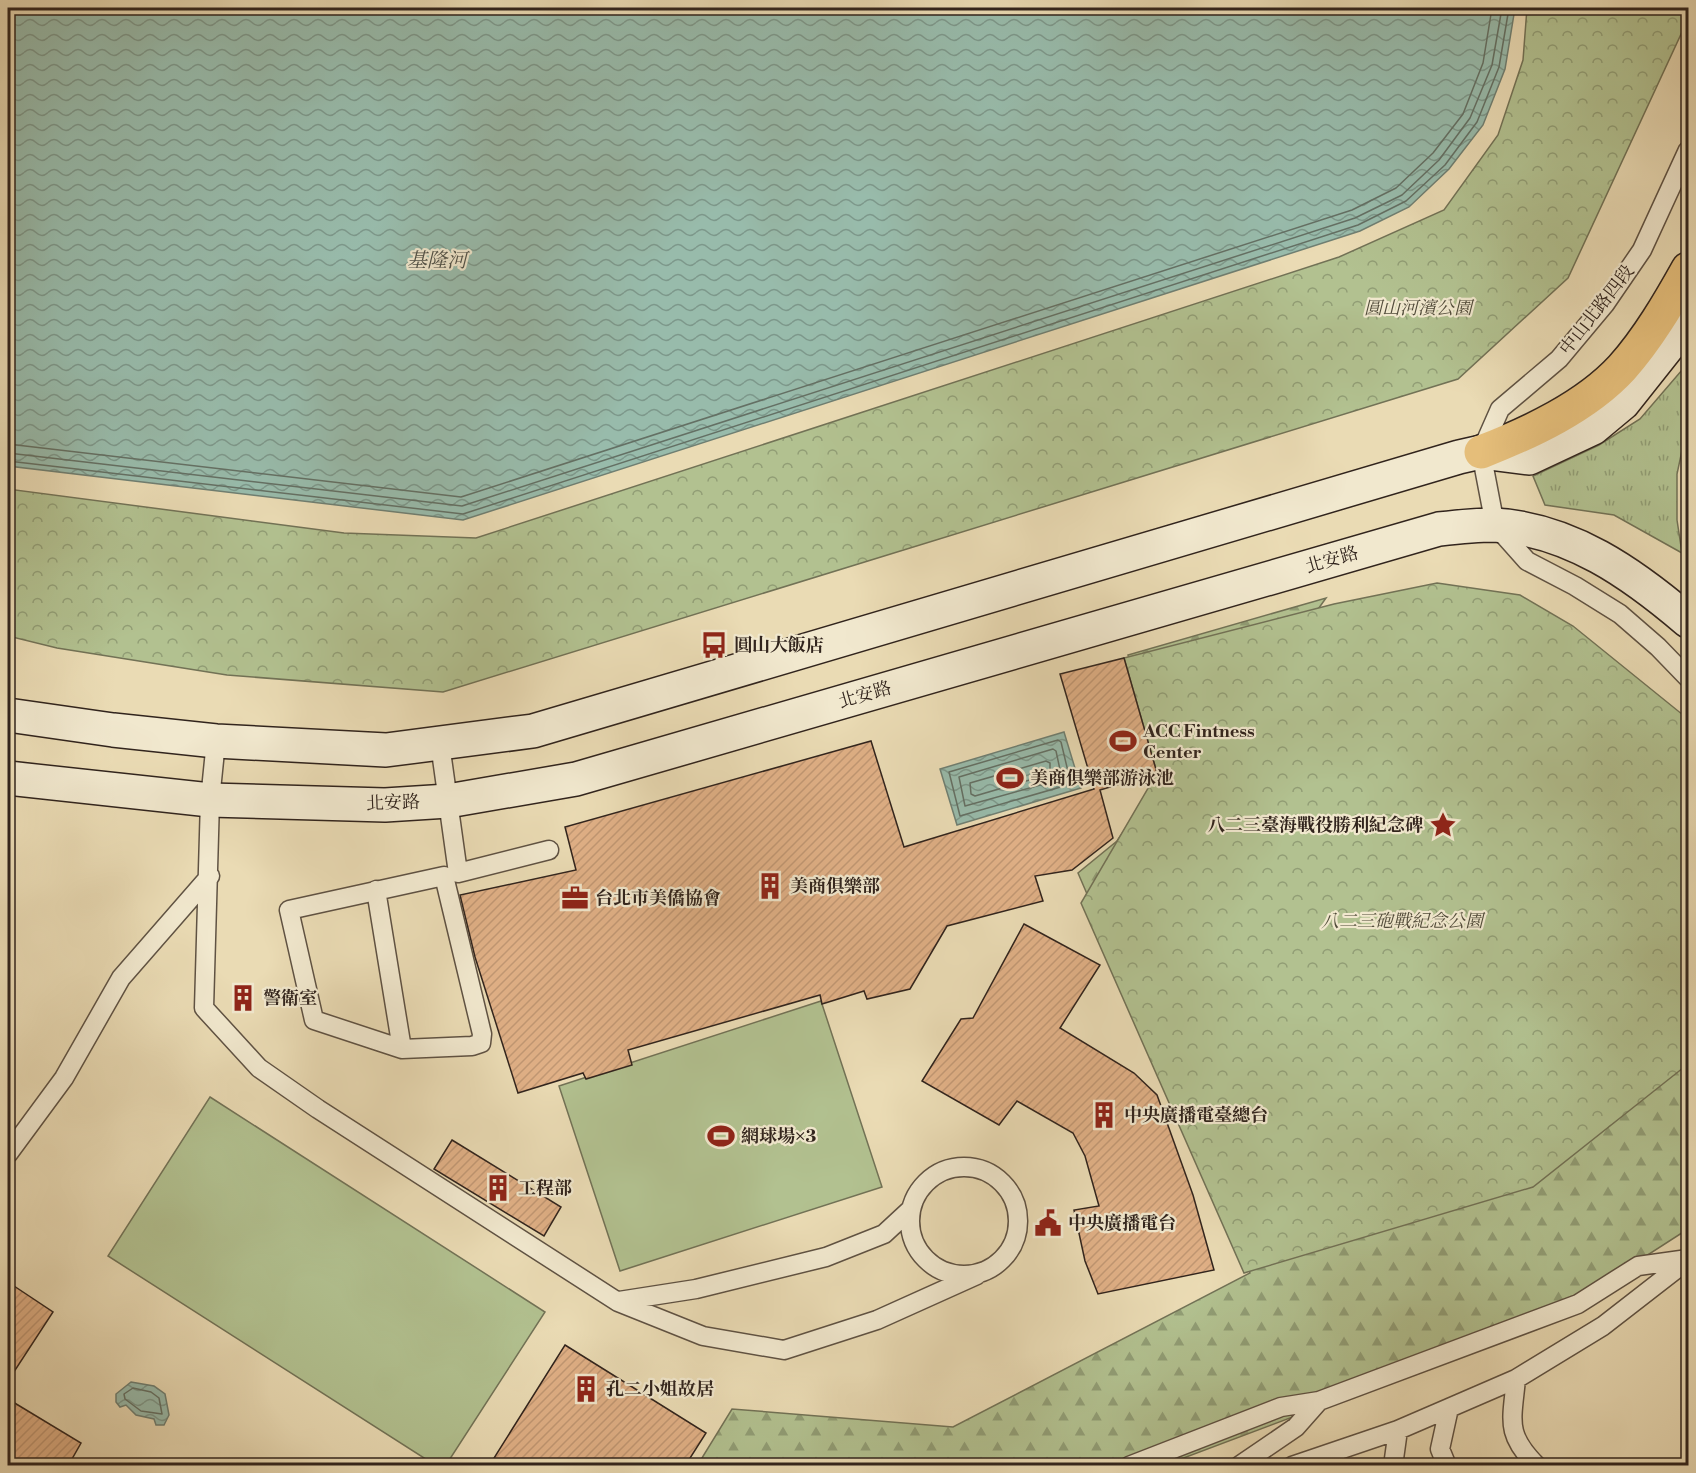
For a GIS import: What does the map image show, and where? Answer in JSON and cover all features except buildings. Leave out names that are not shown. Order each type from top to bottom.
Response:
[{"type":"highway","points":[[1481,453],[1522,436],[1580,402],[1621,368],[1667,307],[1689,269]]},
{"type":"main road","points":[[8,714],[113,730],[216,741],[386,750],[532,731],[1481,453],[1529,458],[1593,428],[1623,403],[1689,321]]},
{"type":"main road","name":"北安路","points":[[8,777],[210,800],[385,805],[448,801],[576,779],[1439,529],[1495,525],[1551,536],[1595,554],[1622,569],[1689,621]]},
{"type":"lane","name":"中山北路四段","points":[[1481,453],[1500,409],[1558,359],[1605,304],[1642,250],[1689,150]]},
{"type":"lane","points":[[1481,453],[1495,525],[1527,561],[1575,586],[1620,614],[1689,678]]},
{"type":"lane","points":[[216,741],[210,800],[210,876],[204,1008],[259,1068],[378,1149],[618,1302],[703,1336],[784,1350],[877,1320],[994,1268],[1007,1256],[1016,1241],[1020,1224],[1017,1206],[1010,1190],[997,1178],[982,1169],[964,1167],[946,1170],[930,1178],[918,1192],[911,1209],[910,1228],[915,1245],[926,1260],[941,1271],[959,1276],[977,1275]]},
{"type":"lane","points":[[440,744],[458,873],[549,850]]},
{"type":"lane","points":[[8,1154],[64,1078],[121,978],[210,876]]},
{"type":"lane","points":[[444,876],[482,1034],[481,1043],[472,1046],[402,1049],[314,1020],[289,910],[444,876]]},
{"type":"lane","points":[[376,890],[402,1049]]},
{"type":"lane","points":[[618,1302],[707,1286],[826,1257],[884,1234],[911,1209]]},
{"type":"lane","points":[[1292,1466],[1398,1430],[1516,1379],[1603,1326],[1689,1260]]},
{"type":"lane","points":[[1129,1466],[1281,1407],[1319,1401],[1578,1304],[1638,1266],[1689,1260]]},
{"type":"lane","points":[[1516,1379],[1512,1427],[1518,1448],[1537,1466]]},
{"type":"lane","points":[[1239,1466],[1296,1427],[1319,1401]]},
{"type":"lane","points":[[1447,1466],[1440,1449],[1449,1407]]},
{"type":"lane","points":[[1393,1466],[1398,1430]]},
{"type":"green space","name":"圓山河濱公園","points":[[1527,8],[1688,8],[1688,19],[1568,278],[1458,379],[443,692],[227,675],[57,648],[8,636],[8,489],[344,533],[476,538],[1339,257],[1444,210],[1498,135],[1523,60]]},
{"type":"green space","points":[[1688,363],[1688,422],[1677,474],[1677,520],[1682,553],[1614,515],[1545,505],[1533,476],[1599,445],[1640,419]]},
{"type":"green space","name":"八二三砲戰紀念公園","points":[[1437,583],[1520,595],[1573,626],[1688,719],[1688,1064],[1533,1187],[1244,1273],[1081,903],[1157,773],[1124,658],[1334,604]]},
{"type":"green space","name":"八二三砲戰紀念公園","points":[[1326,598],[1279,664],[1688,814],[1688,1229],[1542,1323],[1165,1465],[697,1466],[732,1409],[953,1427],[1250,1273],[1078,873],[1117,841],[1161,776],[1128,655]]},
{"type":"green space","name":"網球場×3","points":[[821,1001],[882,1187],[620,1271],[559,1086]]},
{"type":"green space","points":[[210,1097],[545,1312],[446,1465],[435,1465],[108,1256]]},
{"type":"water","name":"基隆河","points":[[8,8],[1515,8],[1505,69],[1483,125],[1449,169],[1409,207],[1360,231],[463,520],[8,466]]},
{"type":"water","name":"美商俱樂部游泳池","points":[[1064,732],[1081,788],[957,825],[940,769]]},
{"type":"water","points":[[131,1382],[154,1386],[165,1394],[169,1415],[164,1425],[156,1425],[154,1419],[136,1415],[126,1405],[120,1407],[116,1402],[116,1394]]},
{"type":"place","name":"圓山大飯店","points":[[714,645]]},
{"type":"place","name":"ACC Fintness Center","points":[[1123,741]]},
{"type":"place","name":"美商俱樂部游泳池","points":[[1010,778]]},
{"type":"place","name":"八二三臺海戰役勝利紀念碑","points":[[1443,825]]},
{"type":"place","name":"美商俱樂部","points":[[770,886]]},
{"type":"place","name":"台北市美僑協會","points":[[575,898]]},
{"type":"place","name":"警衛室","points":[[243,998]]},
{"type":"place","name":"中央廣播電臺總台","points":[[1104,1115]]},
{"type":"place","name":"網球場×3","points":[[721,1136]]},
{"type":"place","name":"工程部","points":[[498,1188]]},
{"type":"place","name":"中央廣播電台","points":[[1048,1223]]},
{"type":"place","name":"孔二小姐故居","points":[[586,1389]]}]
